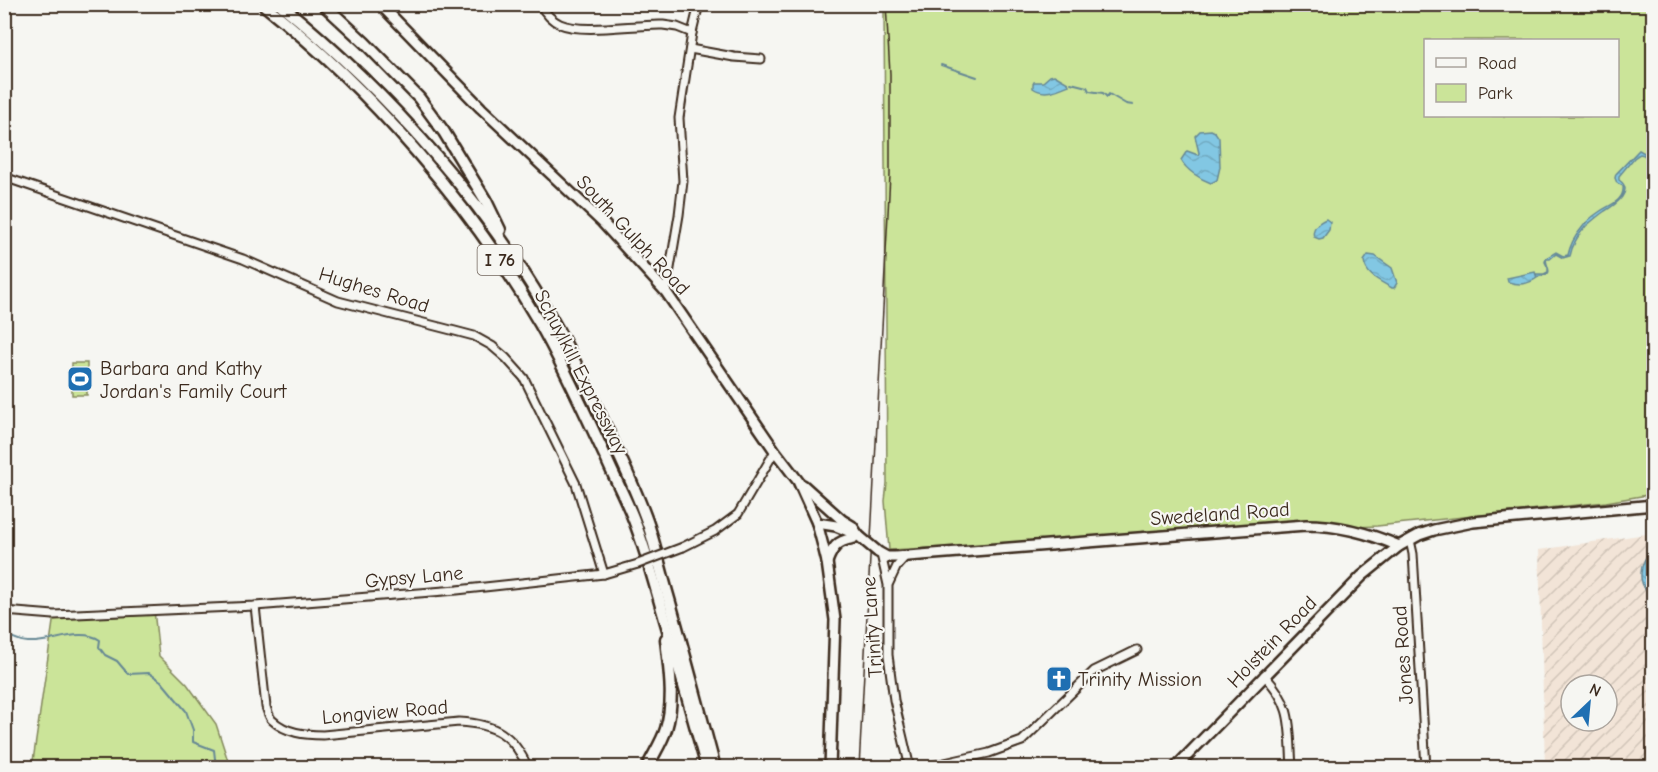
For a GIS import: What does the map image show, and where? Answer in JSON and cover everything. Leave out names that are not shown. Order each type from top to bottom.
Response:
[{"type":"highway","name":"Schuylkill Expressway","points":[[263,4],[307,41],[379,112],[442,181],[502,263],[540,324],[578,396],[634,520],[652,574],[707,768]]},
{"type":"highway","name":"Schuylkill Expressway","points":[[279,4],[341,57],[401,117],[451,174],[514,257],[558,329],[632,483],[649,527],[715,768]]},
{"type":"highway","points":[[323,4],[410,87],[429,110],[486,201],[514,257]]},
{"type":"highway","points":[[647,768],[666,730],[670,708],[670,676],[665,635],[652,574]]},
{"type":"main road","name":"South Gulph Road","points":[[380,4],[481,108],[602,222],[666,292],[798,481],[817,523],[827,562],[835,620],[830,768]]},
{"type":"main road","points":[[798,481],[852,526],[859,536],[879,553]]},
{"type":"main road","points":[[1399,546],[1434,530],[1473,522],[1653,505]]},
{"type":"main road","points":[[817,523],[828,518],[842,520]]},
{"type":"main road","points":[[817,523],[836,526],[859,536]]},
{"type":"main road","name":"Swedeland Road","points":[[879,553],[887,557],[906,556],[1306,525],[1341,528],[1371,535],[1399,546]]},
{"type":"main road","points":[[827,562],[836,544],[859,536]]},
{"type":"main road","name":"Holstein Road","points":[[1175,768],[1362,576],[1399,546]]},
{"type":"street","points":[[540,4],[544,12],[558,24],[574,28],[651,24],[677,27],[692,33]]},
{"type":"street","points":[[666,292],[683,181],[679,118],[692,33],[699,4]]},
{"type":"street","points":[[690,49],[761,59]]},
{"type":"street","name":"Hughes Road","points":[[4,177],[243,259],[338,301],[455,330],[474,336],[492,346],[524,378],[576,484],[604,574]]},
{"type":"street","name":"Gypsy Lane","points":[[4,610],[54,615],[255,606],[458,590],[604,574],[683,547],[715,531],[738,514],[775,451]]},
{"type":"street","name":"Jones Road","points":[[1410,540],[1413,554],[1426,768]]},
{"type":"street","name":"Trinity Lane","points":[[879,553],[888,585],[888,655],[894,700],[910,768]]},
{"type":"street","points":[[888,585],[897,566],[906,556]]},
{"type":"street","name":"Longview Road","points":[[255,606],[266,707],[271,720],[286,729],[303,734],[323,735],[459,723],[480,724],[499,730],[510,739],[517,746],[528,768]]},
{"type":"street","points":[[922,768],[989,753],[1022,741],[1094,671],[1137,650]]},
{"type":"street","points":[[1264,675],[1283,699],[1289,715],[1292,768]]},
{"type":"shaded area","points":[[1653,533],[1653,767],[1545,767],[1539,550]]},
{"type":"green space","points":[[884,5],[1653,5],[1653,494],[1606,502],[1377,526],[889,550],[885,501],[887,483]]},
{"type":"green space","name":"Barbara and Kathy Jordan's Family Court","points":[[72,363],[87,363],[87,395],[72,395]]},
{"type":"green space","points":[[154,610],[159,656],[187,684],[216,724],[230,767],[32,768],[54,615]]},
{"type":"water","points":[[1054,75],[1069,85],[1046,92],[1033,88],[1034,82],[1043,82]]},
{"type":"water","points":[[1211,130],[1219,138],[1220,167],[1217,180],[1211,183],[1194,174],[1181,160],[1187,151],[1198,155],[1195,136],[1200,131]]},
{"type":"water","points":[[1639,150],[1650,156],[1653,164],[1644,155],[1640,154],[1634,158],[1619,176],[1625,189],[1622,197],[1586,226],[1576,240],[1570,256],[1563,258],[1556,254],[1546,259],[1549,271],[1548,273],[1537,277],[1536,274],[1548,272],[1545,262],[1546,258],[1556,252],[1563,256],[1568,255],[1575,238],[1585,224],[1619,199],[1623,186],[1617,183],[1616,174]]},
{"type":"water","points":[[1326,219],[1330,222],[1329,230],[1323,238],[1314,237],[1315,228]]},
{"type":"water","points":[[1368,255],[1375,256],[1392,268],[1397,283],[1394,288],[1378,280],[1368,271],[1364,261]]},
{"type":"water","points":[[1535,272],[1537,278],[1530,282],[1519,284],[1508,282],[1507,278]]},
{"type":"water","points":[[1653,548],[1653,597],[1643,586],[1641,573],[1645,560]]},
{"type":"waterway","points":[[941,65],[977,77]]},
{"type":"waterway","points":[[1071,83],[1087,87],[1089,91],[1103,93],[1107,97],[1109,94],[1126,104],[1133,105]]},
{"type":"waterway","points":[[4,634],[28,642],[74,635],[92,636],[100,640],[99,647],[105,655],[117,661],[128,674],[149,673],[161,681],[186,711],[193,730],[193,742],[214,750],[216,768]]},
{"type":"tram line","points":[[859,768],[890,175],[890,74],[886,4]]},
{"type":"place","name":"Barbara and Kathy Jordan's Family Court","points":[[80,379]]},
{"type":"place","name":"Trinity Mission","points":[[1059,679]]}]
